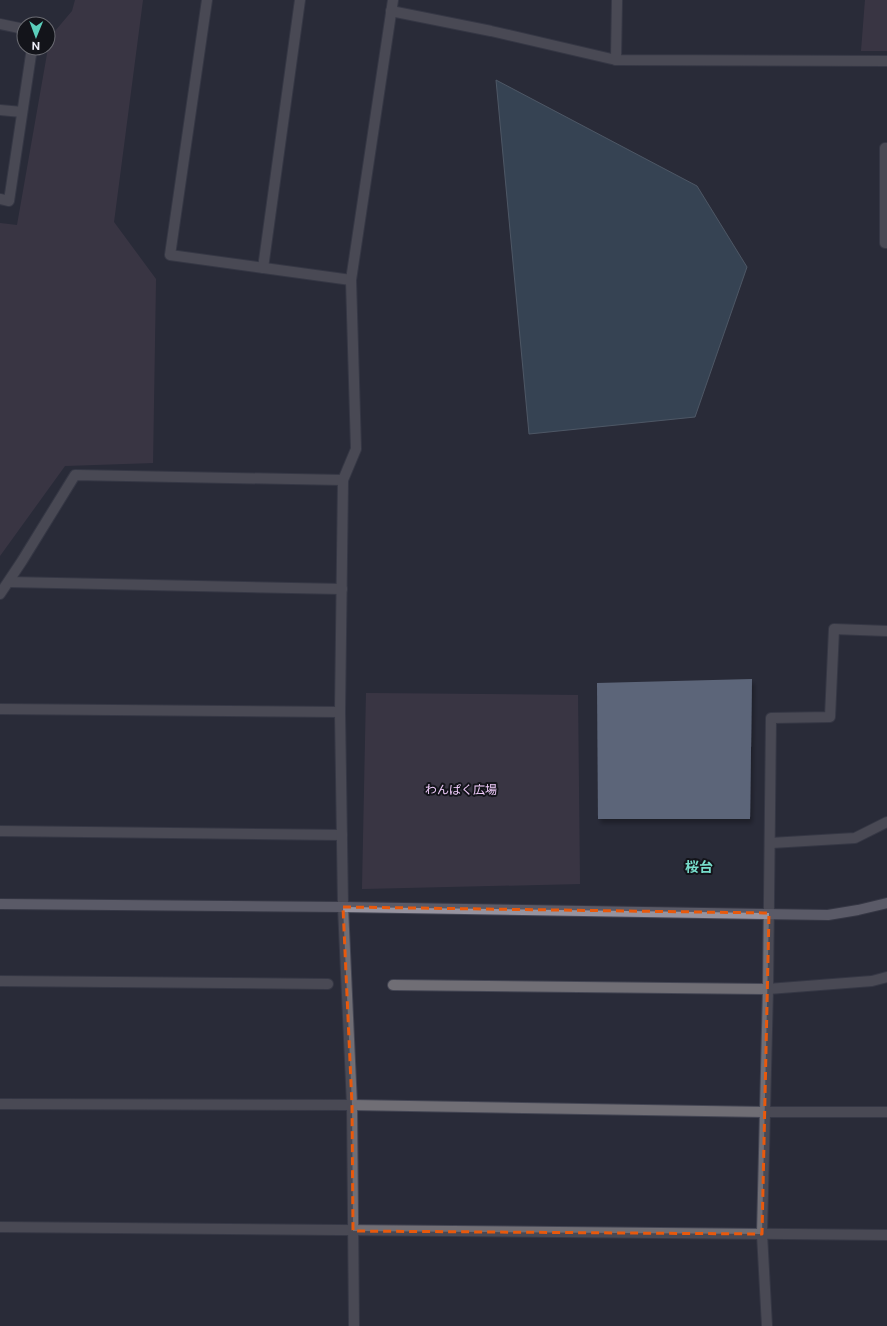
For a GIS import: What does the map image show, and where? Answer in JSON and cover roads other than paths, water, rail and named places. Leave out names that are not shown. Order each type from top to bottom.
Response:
[{"type":"street","points":[[207,0],[170,255],[351,280]]},
{"type":"street","points":[[263,268],[300,0]]},
{"type":"street","points":[[354,1326],[352,1105],[343,907],[340,712],[344,480],[356,449],[351,280],[392,0]]},
{"type":"street","points":[[616,60],[618,0]]},
{"type":"street","points":[[391,11],[491,31],[616,60],[887,61]]},
{"type":"street","points":[[0,24],[16,27]]},
{"type":"street","points":[[0,199],[9,201],[31,56]]},
{"type":"street","points":[[0,110],[22,112]]},
{"type":"street","points":[[887,148],[885,148],[885,243],[887,243]]},
{"type":"street","points":[[0,594],[76,475],[344,480]]},
{"type":"street","points":[[9,582],[342,588]]},
{"type":"street","points":[[767,1326],[762,1234],[771,843],[771,718],[830,717],[834,629],[887,630]]},
{"type":"street","points":[[0,709],[340,712]]},
{"type":"street","points":[[771,843],[855,838],[887,822]]},
{"type":"street","points":[[0,831],[342,834]]},
{"type":"street","points":[[0,904],[828,914],[858,910],[887,903]]},
{"type":"street","points":[[393,985],[768,989],[872,981],[887,977]]},
{"type":"street","points":[[0,981],[328,984]]},
{"type":"street","points":[[0,1104],[352,1105],[764,1112],[887,1112]]},
{"type":"street","points":[[0,1226],[353,1231],[887,1235]]},
{"type":"water","points":[[496,80],[697,186],[747,267],[695,417],[529,434]]},
{"type":"district","name":"桜台","points":[[699,867]]},
{"type":"park label","name":"わんぱく広場","points":[[461,790]]}]
